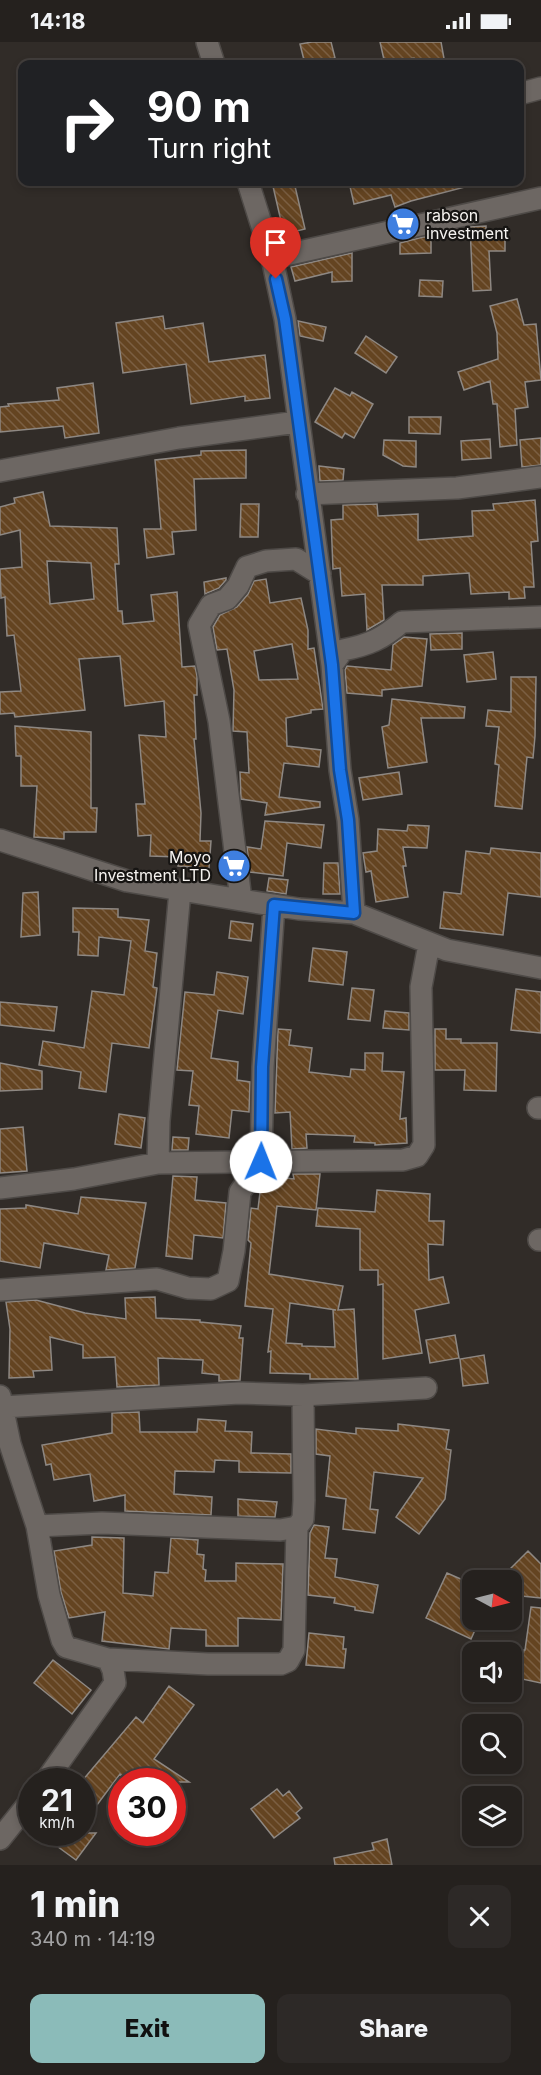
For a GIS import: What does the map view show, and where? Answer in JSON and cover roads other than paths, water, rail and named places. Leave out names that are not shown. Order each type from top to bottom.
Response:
[{"type":"street","points":[[207,42],[213,60]]},
{"type":"street","points":[[524,93],[541,88]]},
{"type":"street","points":[[249,186],[272,258],[285,319],[297,422],[332,665],[340,770],[348,820],[354,913]]},
{"type":"street","points":[[272,258],[541,198]]},
{"type":"street","points":[[0,471],[179,438],[297,422]]},
{"type":"street","points":[[307,494],[457,488],[541,477]]},
{"type":"street","points":[[241,900],[219,721],[199,625],[212,605],[227,599],[238,586],[247,567],[266,561],[296,559],[320,574]]},
{"type":"street","points":[[332,665],[343,650],[365,646],[385,636],[402,622],[541,617]]},
{"type":"street","points":[[0,840],[127,881],[274,905],[354,913],[429,944],[541,968]]},
{"type":"street","points":[[158,1163],[159,1121],[180,891]]},
{"type":"street","points":[[0,1290],[157,1279],[188,1288],[212,1289],[228,1281],[234,1251],[240,1192],[261,1162],[262,1067],[274,905]]},
{"type":"street","points":[[0,1188],[74,1179],[158,1163],[403,1160],[417,1155],[424,1146],[421,987],[429,944]]},
{"type":"street","points":[[303,1395],[303,1519],[297,1527],[294,1650],[288,1660],[281,1664],[208,1664],[108,1659],[66,1647],[49,1595],[36,1526],[5,1445],[2,1402],[238,1393],[303,1395],[426,1388]]},
{"type":"street","points":[[36,1526],[102,1523],[280,1530],[297,1527]]},
{"type":"street","points":[[55,1768],[115,1683],[108,1659]]},
{"type":"street","points":[[0,1839],[18,1816]]},
{"type":"place","name":"rabson investment","points":[[403,224]]},
{"type":"place","name":"Moyo Investment LTD","points":[[234,866]]}]
